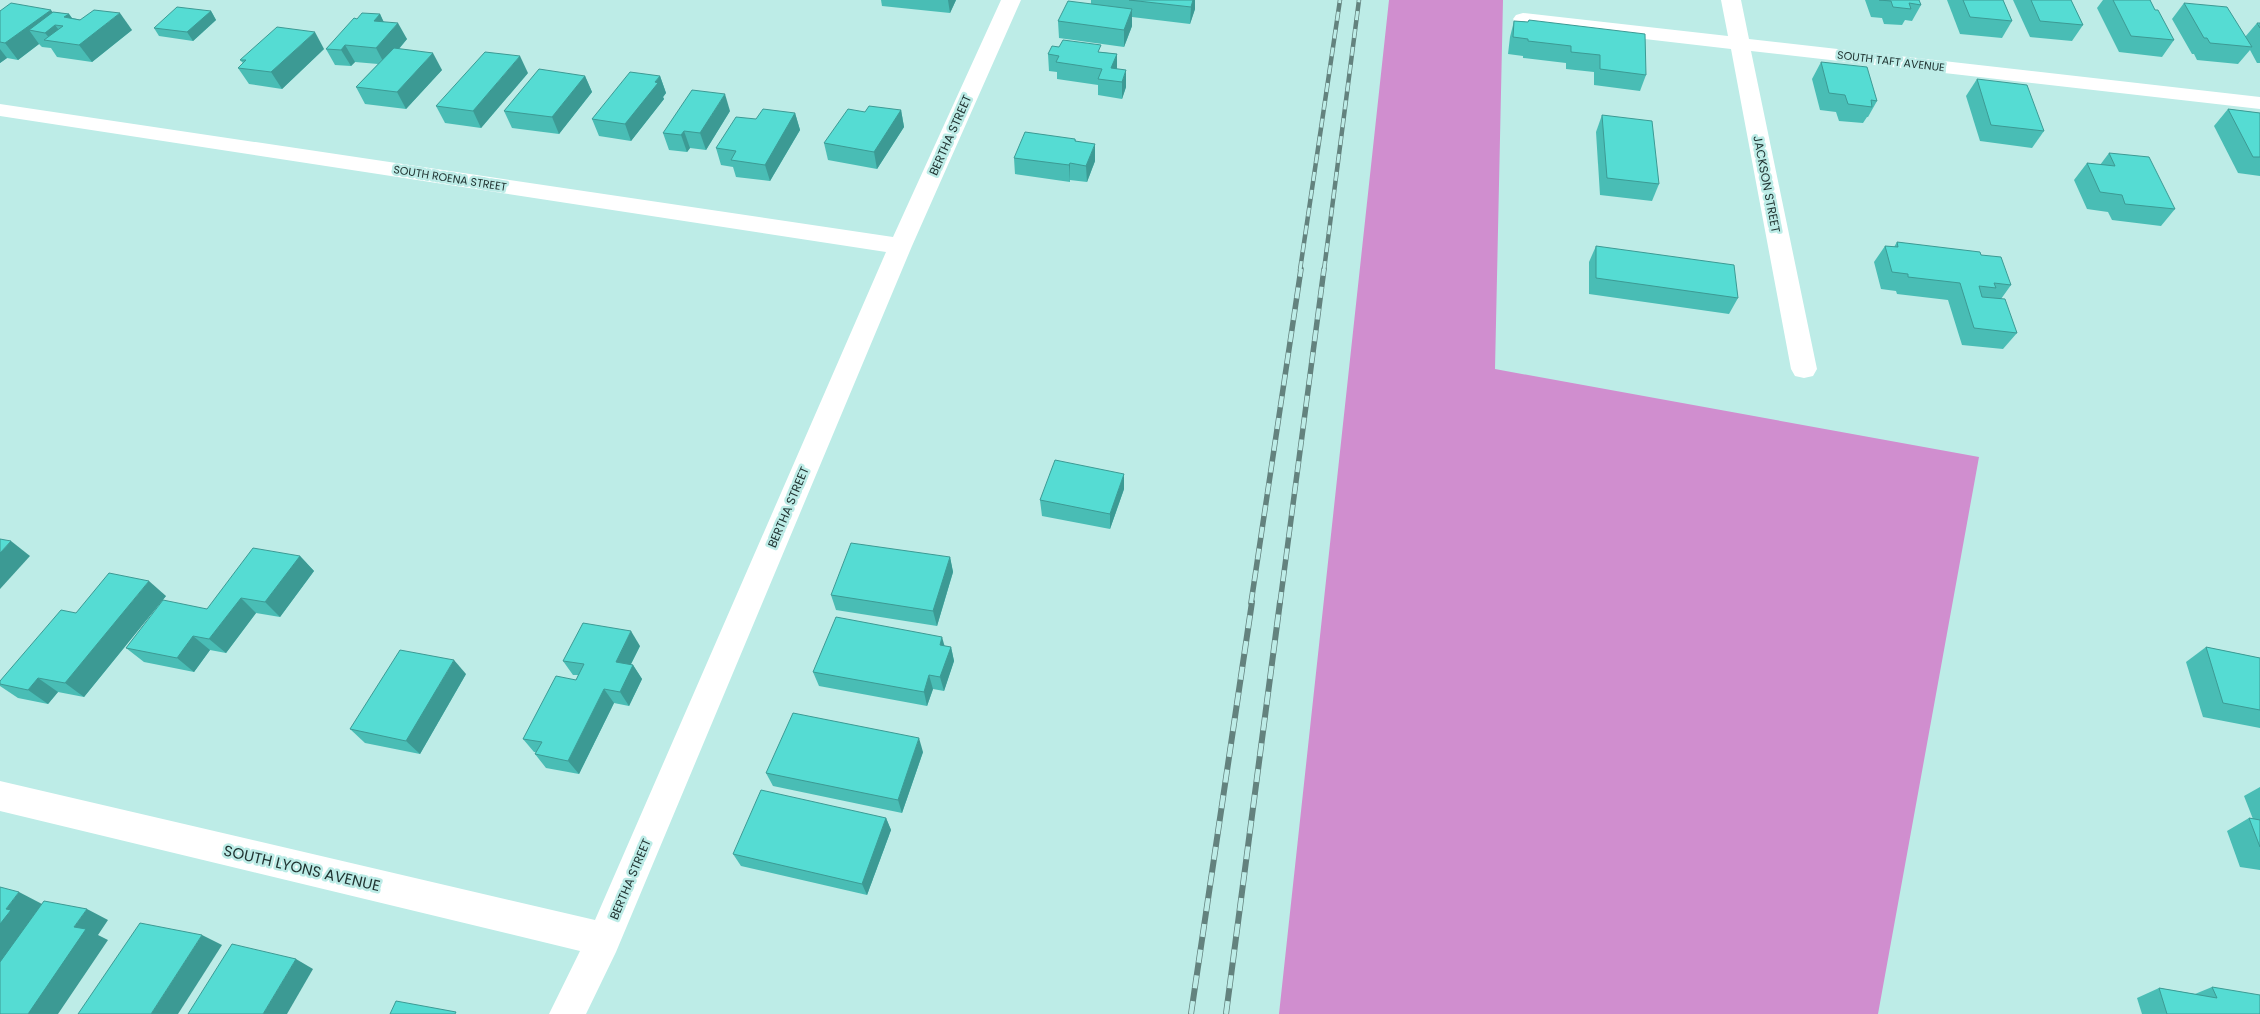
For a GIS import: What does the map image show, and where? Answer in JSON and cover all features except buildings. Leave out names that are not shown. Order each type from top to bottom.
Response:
[{"type":"street","name":"BERTHA STREET","points":[[568,1014],[604,940],[900,246],[1011,0]]},
{"type":"street","name":"JACKSON STREET","points":[[1731,0],[1804,369]]},
{"type":"street","name":"SOUTH TAFT AVENUE","points":[[1523,19],[2260,103]]},
{"type":"street","name":"SOUTH ROENA STREET","points":[[0,110],[900,246]]},
{"type":"street","name":"SOUTH LYONS AVENUE","points":[[0,796],[604,940]]},
{"type":"shaded area","points":[[1389,0],[1503,0],[1495,369],[1979,457],[1878,1014],[1279,1014]]},
{"type":"railway","points":[[1300,270],[1340,0]]},
{"type":"railway","points":[[1324,270],[1359,0]]},
{"type":"railway","points":[[1251,603],[1301,269]]},
{"type":"railway","points":[[1280,603],[1324,269]]},
{"type":"railway","points":[[1191,1014],[1252,602]]},
{"type":"railway","points":[[1226,1014],[1280,602]]}]
